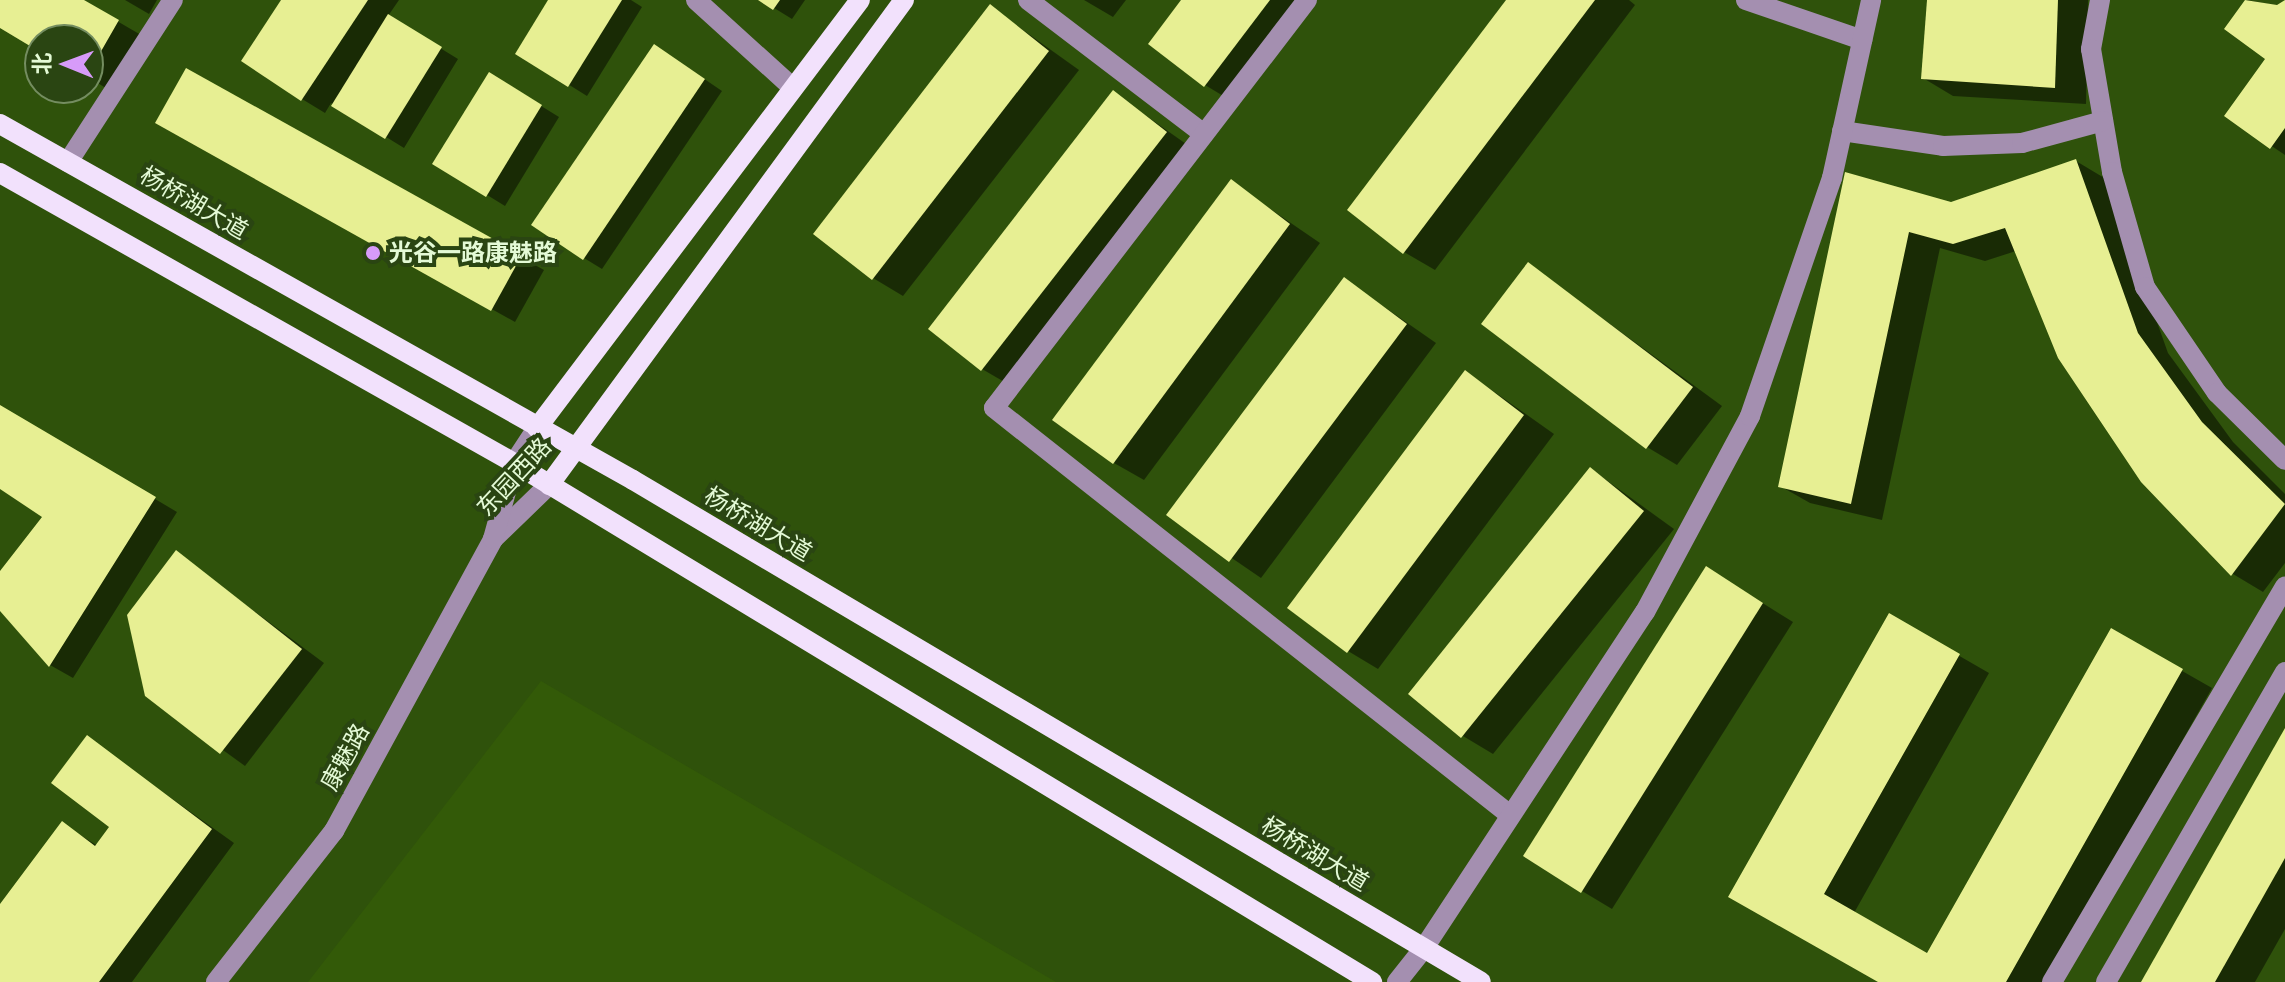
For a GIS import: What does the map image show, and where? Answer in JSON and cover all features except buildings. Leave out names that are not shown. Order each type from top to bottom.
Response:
[{"type":"main road","name":"东园西路","points":[[537,428],[860,0]]},
{"type":"main road","name":"东园西路","points":[[549,485],[904,0]]},
{"type":"main road","name":"杨桥湖大道","points":[[0,124],[575,450],[1481,982]]},
{"type":"main road","points":[[0,173],[514,463],[1372,982]]},
{"type":"street","points":[[68,162],[173,0]]},
{"type":"street","points":[[696,0],[793,88]]},
{"type":"street","points":[[1028,0],[1204,134]]},
{"type":"street","points":[[1307,0],[994,408],[1510,815]]},
{"type":"street","points":[[1746,0],[1862,40]]},
{"type":"street","points":[[1397,982],[1424,948],[1645,612],[1750,416],[1832,178],[1871,0]]},
{"type":"street","points":[[2100,0],[2091,49],[2112,172],[2145,287],[2217,393],[2285,460]]},
{"type":"street","points":[[1842,131],[1943,146],[2022,143],[2103,121]]},
{"type":"street","name":"东园西路","points":[[493,539],[514,463],[537,428]]},
{"type":"street","name":"东园西路","points":[[493,539],[549,485]]},
{"type":"street","name":"康魅路","points":[[216,982],[334,831],[493,539]]},
{"type":"street","points":[[2052,982],[2285,586]]},
{"type":"street","points":[[2106,982],[2285,672]]},
{"type":"shaded area","points":[[541,681],[1056,982],[308,982]]},
{"type":"place","name":"光谷一路康魅路","points":[[373,253]]}]
